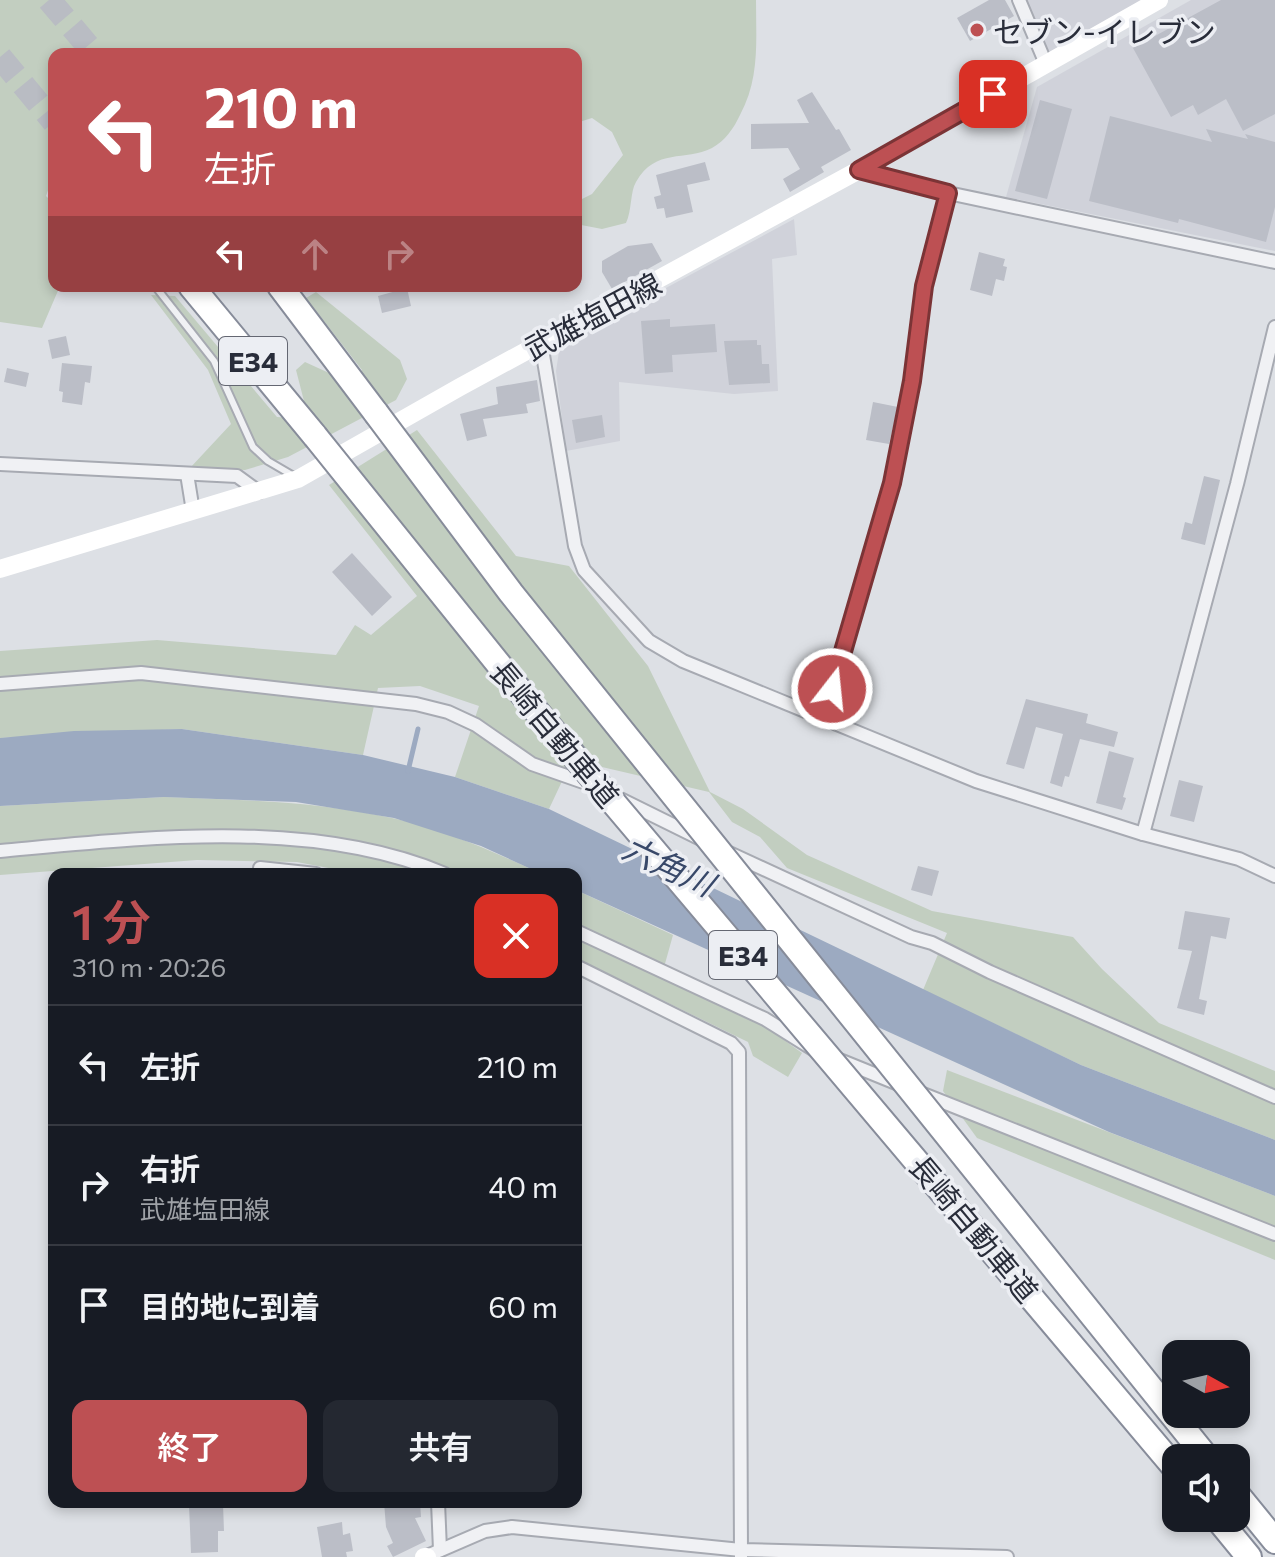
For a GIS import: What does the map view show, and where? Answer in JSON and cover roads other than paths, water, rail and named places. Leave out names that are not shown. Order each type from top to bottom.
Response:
[{"type":"highway","name":"長崎自動車道","points":[[196,292],[537,712],[1162,1452]]},
{"type":"highway","name":"長崎自動車道","points":[[285,292],[511,593],[1196,1444]]},
{"type":"highway","points":[[1250,1510],[1275,1541]]},
{"type":"highway","points":[[1228,1532],[1249,1557]]},
{"type":"main road","name":"武雄塩田線","points":[[0,569],[298,479],[859,170],[1159,0]]},
{"type":"street","points":[[1019,0],[1046,64]]},
{"type":"street","points":[[859,170],[948,193],[1275,262]]},
{"type":"street","points":[[823,719],[892,483],[912,381],[924,286],[948,193]]},
{"type":"street","points":[[1143,834],[1237,484],[1275,327]]},
{"type":"street","points":[[541,343],[575,546],[584,570],[649,641],[683,661],[976,781],[1143,834],[1239,859],[1275,876]]},
{"type":"street","points":[[0,464],[237,476],[259,492]]},
{"type":"street","points":[[187,474],[193,511]]},
{"type":"street","points":[[0,684],[141,673],[416,704],[448,712],[476,725],[532,764],[587,782],[778,877],[1275,1097]]},
{"type":"street","points":[[0,851],[156,837],[257,837],[345,846],[424,868]]},
{"type":"street","points":[[582,934],[765,1019],[806,1047],[1275,1234]]},
{"type":"street","points":[[582,969],[731,1043],[739,1052],[741,1554]]},
{"type":"street","points":[[430,1555],[437,1508]]},
{"type":"street","points":[[430,1555],[485,1531],[512,1527],[741,1554],[1007,1557]]},
{"type":"lane","points":[[160,292],[214,361],[253,447],[268,461],[298,479]]},
{"type":"water","points":[[182,729],[363,755],[455,777],[549,809],[1081,1065],[1275,1140],[1275,1196],[1109,1132],[582,893],[582,868],[529,868],[481,846],[394,818],[296,802],[164,797],[0,806],[0,738],[74,731]]},
{"type":"waterway","points":[[408,771],[418,729]]},
{"type":"tunnel","points":[[49,0],[90,48]]},
{"type":"tunnel","points":[[0,57],[48,115]]},
{"type":"place","name":"セブン-イレブン","points":[[977,30]]},
{"type":"water label","name":"六角川","points":[[669,865]]}]
